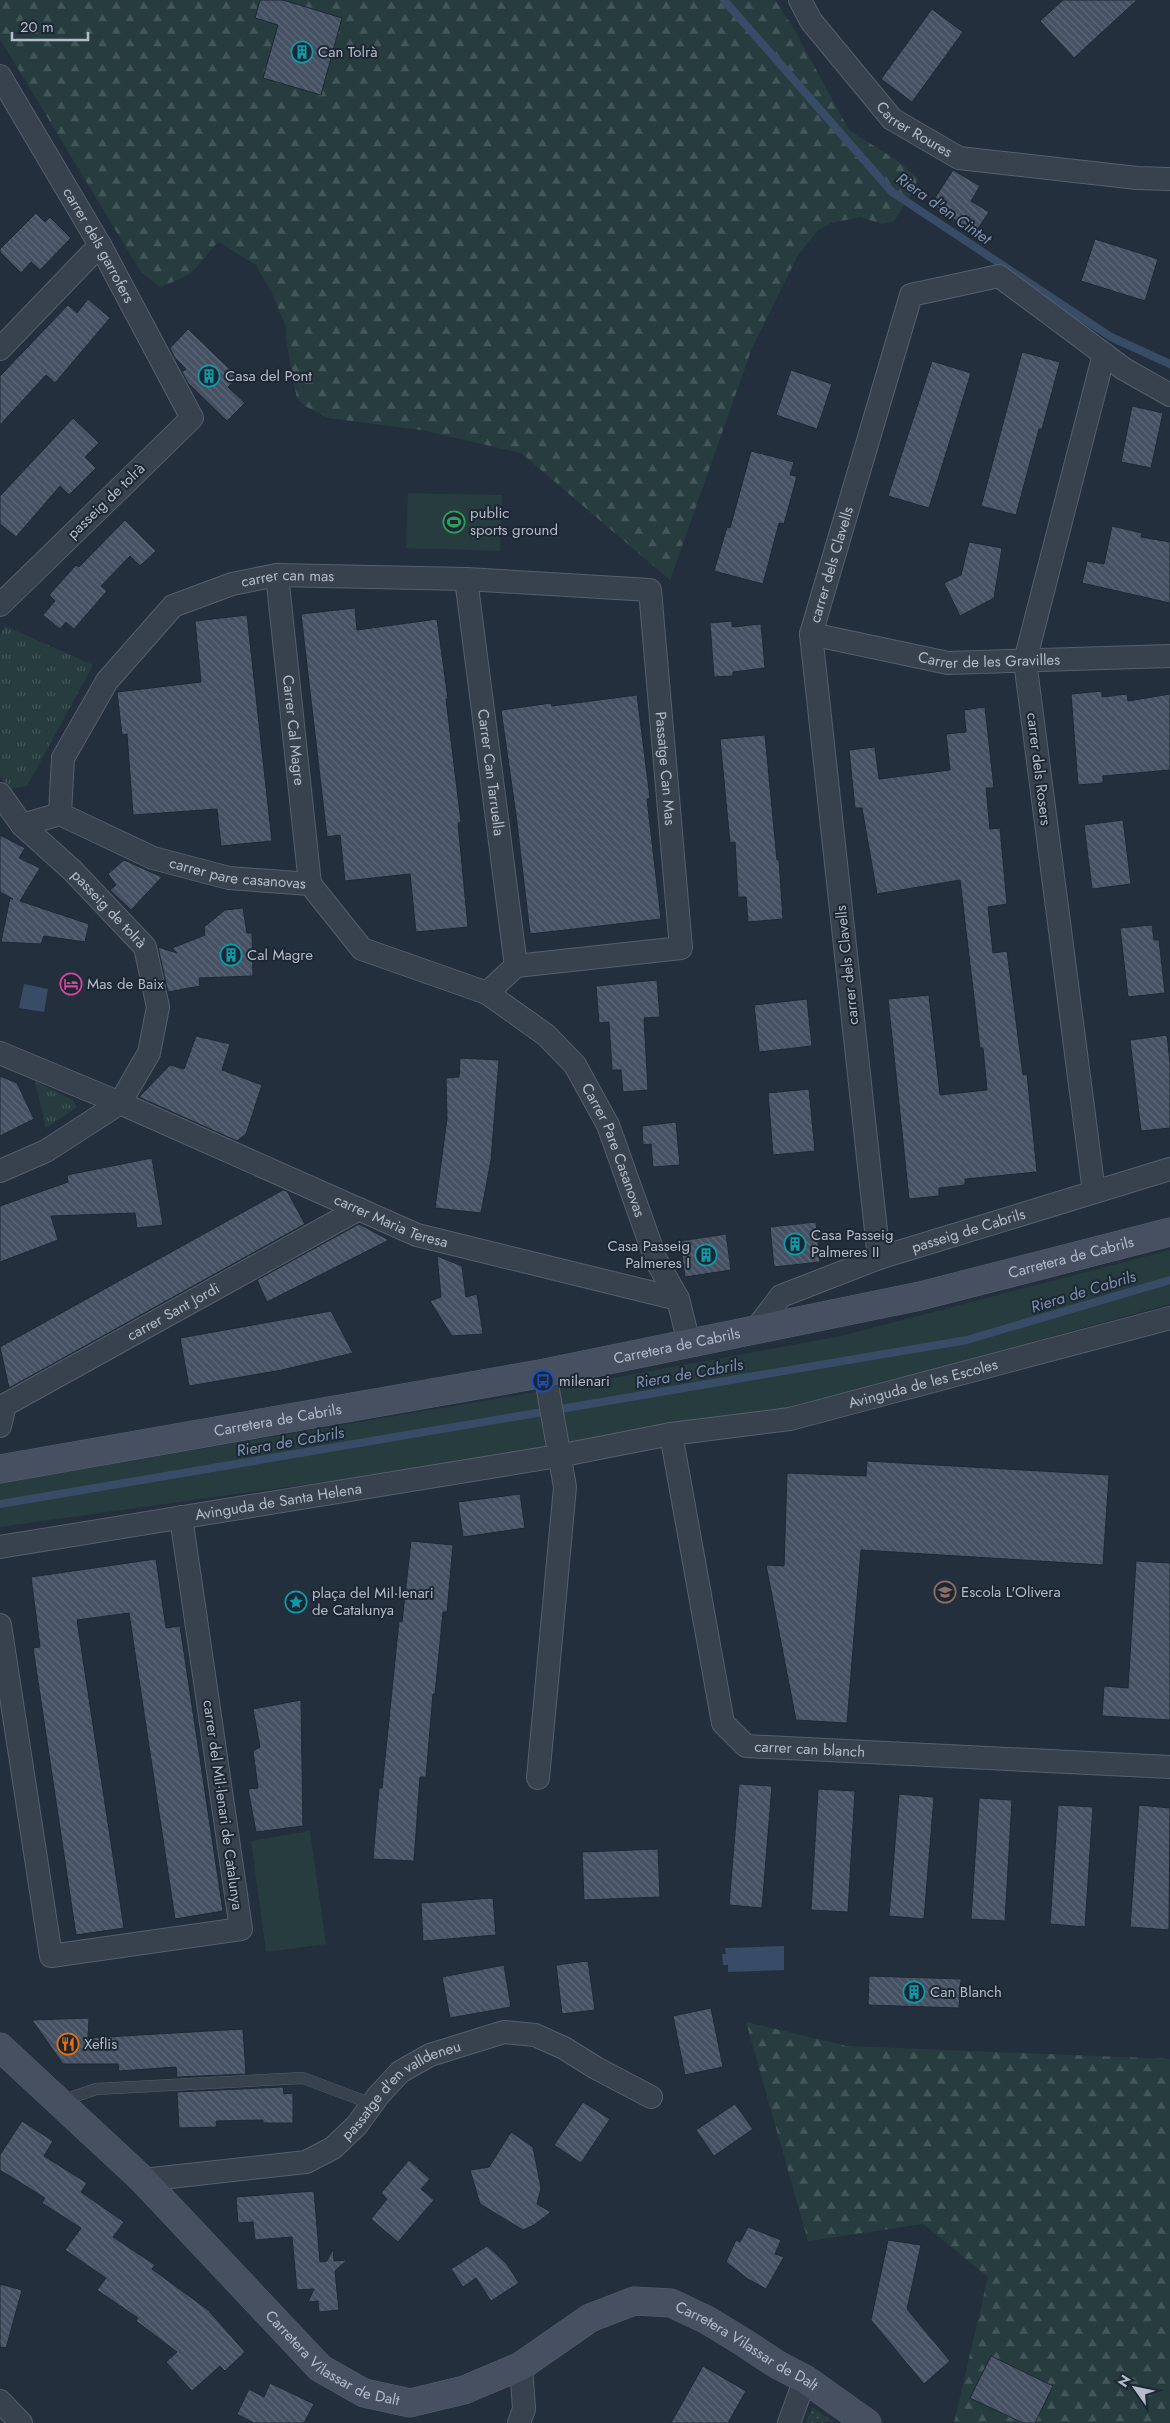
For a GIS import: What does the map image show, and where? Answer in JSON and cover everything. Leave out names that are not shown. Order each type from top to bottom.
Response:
[{"type":"street","name":"Carrer Roures","points":[[800,0],[811,21],[892,119],[959,158],[1137,178],[1170,179]]},
{"type":"street","name":"carrer dels garrofers","points":[[0,76],[7,106],[100,245],[192,418]]},
{"type":"street","points":[[0,350],[100,245]]},
{"type":"street","name":"carrer dels Clavells","points":[[879,1258],[810,634],[911,295],[998,276],[1124,369],[1170,395]]},
{"type":"street","name":"carrer dels Rosers","points":[[1094,1192],[1025,661],[1104,354]]},
{"type":"street","name":"passeig de tolrà","points":[[0,605],[192,418]]},
{"type":"street","name":"carrer can mas","points":[[60,814],[63,758],[107,680],[173,606],[232,584],[278,576],[466,580],[650,590]]},
{"type":"street","name":"Carrer Cal Magre","points":[[278,576],[310,884]]},
{"type":"street","name":"Carrer Can Tarruella","points":[[466,580],[516,966]]},
{"type":"street","name":"Passatge Can Mas","points":[[516,966],[682,948],[650,590]]},
{"type":"street","name":"Carrer de les Gravilles","points":[[810,634],[948,663],[1170,656]]},
{"type":"street","name":"passeig de tolrà","points":[[0,794],[22,825],[73,871],[145,947],[158,1007],[149,1053],[120,1104]]},
{"type":"street","points":[[22,825],[60,814]]},
{"type":"street","name":"carrer pare casanovas","points":[[60,814],[153,858],[229,878],[310,884],[362,948],[487,993]]},
{"type":"street","points":[[487,993],[516,966]]},
{"type":"street","name":"Carrer Pare Casanovas","points":[[487,993],[546,1035],[575,1065],[608,1125],[656,1260],[678,1299],[689,1343]]},
{"type":"street","points":[[0,1054],[120,1104]]},
{"type":"street","points":[[0,1171],[46,1151],[120,1104]]},
{"type":"street","name":"carrer Maria Teresa","points":[[120,1104],[417,1235],[678,1299]]},
{"type":"street","name":"passeig de Cabrils","points":[[756,1329],[781,1296],[879,1258],[1170,1169]]},
{"type":"street","name":"carrer Sant Jordi","points":[[0,1426],[5,1406],[359,1209]]},
{"type":"street","name":"Carretera de Cabrils","points":[[1142,1239],[1170,1227]]},
{"type":"street","name":"Carretera de Cabrils","points":[[0,1469],[546,1380],[689,1343],[920,1296],[1170,1232]]},
{"type":"street","name":"Avinguda de les Escoles","points":[[557,1449],[790,1419],[1170,1318]]},
{"type":"street","points":[[538,1778],[565,1487],[546,1380]]},
{"type":"street","name":"carrer can blanch","points":[[671,1434],[723,1723],[746,1746],[1170,1767]]},
{"type":"street","name":"Avinguda de Santa Helena","points":[[0,1547],[181,1517],[557,1449]]},
{"type":"street","name":"carrer del Mil·lenari de Catalunya","points":[[0,1626],[51,1956],[241,1928],[181,1517]]},
{"type":"street","name":"passatge d'en valldeneu","points":[[143,2180],[306,2162],[333,2148],[357,2125],[372,2104],[400,2072],[430,2055],[504,2032],[535,2035],[564,2048],[596,2068],[651,2097]]},
{"type":"street","name":"Carretera Vilassar de Dalt","points":[[0,2047],[143,2180],[320,2368],[364,2393],[410,2403],[464,2390],[521,2366],[590,2318],[634,2302],[671,2304],[707,2320],[805,2380],[861,2421]]},
{"type":"street","points":[[519,2423],[524,2409],[521,2366]]},
{"type":"street","points":[[789,2423],[805,2380]]},
{"type":"street","points":[[0,2401],[21,2423]]},
{"type":"lane","points":[[59,2102],[96,2090],[303,2078],[372,2104]]},
{"type":"green space","points":[[0,0],[775,0],[794,29],[849,130],[898,161],[918,179],[913,191],[894,221],[882,224],[860,217],[831,223],[818,230],[798,255],[752,348],[670,580],[521,453],[421,430],[328,418],[305,406],[297,399],[286,339],[286,327],[271,291],[256,265],[219,242],[192,272],[181,279],[160,287],[141,272],[0,39]]},
{"type":"green space","name":"public sports ground","points":[[408,493],[502,495],[500,551],[406,548]]},
{"type":"green space","points":[[5,626],[93,665],[27,786],[9,789],[0,776],[0,635]]},
{"type":"green space","points":[[35,1081],[73,1100],[77,1107],[46,1128]]},
{"type":"green space","points":[[1170,1250],[1170,1304],[780,1411],[567,1448],[0,1527],[0,1483],[525,1394],[841,1336]]},
{"type":"green space","points":[[310,1831],[326,1944],[266,1952],[251,1841]]},
{"type":"green space","points":[[746,2022],[847,2046],[1170,2059],[1170,2423],[954,2423],[988,2277],[923,2224],[808,2241]]},
{"type":"green space","points":[[812,2407],[834,2422],[806,2423]]},
{"type":"water","points":[[24,984],[48,989],[44,1012],[19,1008]]},
{"type":"water","points":[[784,1946],[784,1970],[728,1972],[728,1965],[723,1965],[722,1954],[726,1954],[725,1948]]},
{"type":"building","name":"Can Tolrà","points":[[260,0],[283,0],[342,18],[321,95],[263,78],[278,25],[255,18]]},
{"type":"building","points":[[1063,0],[1137,0],[1074,58],[1040,21]]},
{"type":"building","points":[[932,9],[963,32],[912,102],[881,79]]},
{"type":"building","points":[[953,170],[980,186],[971,201],[989,212],[975,233],[931,204]]},
{"type":"building","points":[[36,213],[45,222],[50,217],[71,238],[40,270],[31,262],[21,273],[0,252],[0,249]]},
{"type":"building","points":[[1095,239],[1158,259],[1145,301],[1081,281]]},
{"type":"building","points":[[88,299],[110,318],[55,383],[46,375],[0,425],[0,376],[68,305],[77,313]]},
{"type":"building","name":"Casa del Pont","points":[[188,329],[238,377],[228,387],[245,403],[227,421],[188,383],[182,372],[186,369],[175,358],[170,348]]},
{"type":"building","points":[[1022,352],[1060,362],[1042,429],[1039,429],[1016,515],[981,506]]},
{"type":"building","points":[[932,361],[971,373],[929,508],[888,496]]},
{"type":"building","points":[[791,370],[832,384],[817,429],[776,415]]},
{"type":"building","points":[[1132,406],[1163,413],[1151,468],[1121,462]]},
{"type":"building","points":[[73,418],[99,443],[85,457],[96,468],[69,495],[60,486],[16,537],[0,524],[0,496]]},
{"type":"building","points":[[751,451],[794,462],[790,475],[797,476],[784,524],[779,523],[763,584],[714,571],[727,527],[730,528]]},
{"type":"building","points":[[125,520],[156,551],[140,566],[130,556],[101,586],[107,591],[74,629],[66,622],[60,629],[43,615],[55,601],[49,595],[76,565],[79,567]]},
{"type":"building","points":[[1112,526],[1142,533],[1141,537],[1170,542],[1170,603],[1082,583],[1087,561],[1104,564]]},
{"type":"building","points":[[969,542],[1002,548],[994,598],[960,616],[944,583],[961,575]]},
{"type":"building","points":[[355,608],[357,630],[437,619],[448,699],[446,699],[461,822],[458,823],[468,927],[416,932],[410,874],[345,881],[340,835],[327,837],[301,614]]},
{"type":"building","points":[[247,615],[272,841],[221,846],[217,809],[133,815],[127,734],[122,735],[117,692],[201,682],[195,621]]},
{"type":"building","points":[[732,621],[732,627],[761,624],[765,668],[733,672],[733,676],[714,677],[710,623]]},
{"type":"building","points":[[1102,691],[1102,697],[1127,694],[1128,701],[1170,694],[1170,770],[1103,776],[1103,783],[1078,785],[1071,694]]},
{"type":"building","points":[[637,695],[650,798],[647,799],[661,919],[530,934],[501,710],[551,703],[552,706]]},
{"type":"building","points":[[985,707],[994,788],[986,788],[990,829],[1000,828],[1007,904],[988,907],[993,953],[1007,951],[1023,1075],[1027,1074],[1037,1172],[965,1179],[965,1185],[939,1188],[939,1196],[909,1199],[888,999],[929,995],[940,1095],[987,1090],[983,1048],[980,1048],[960,880],[877,894],[862,808],[855,808],[849,750],[875,747],[879,779],[950,770],[946,734],[966,732],[964,710]]},
{"type":"building","points":[[765,735],[777,860],[779,860],[783,919],[748,922],[746,897],[738,897],[735,842],[730,843],[720,739]]},
{"type":"building","points":[[1123,820],[1131,884],[1092,889],[1084,825]]},
{"type":"building","points":[[0,835],[25,848],[19,858],[40,868],[20,901],[89,924],[85,942],[44,936],[41,944],[1,942],[10,898],[13,899],[0,892]]},
{"type":"building","points":[[124,860],[162,877],[131,910],[110,890],[116,885],[108,874]]},
{"type":"building","points":[[243,908],[247,933],[252,933],[253,976],[199,978],[200,986],[168,992],[158,947],[177,953],[172,948],[205,935],[204,927],[225,910]]},
{"type":"building","points":[[1152,925],[1154,940],[1159,940],[1165,993],[1128,997],[1120,928]]},
{"type":"building","points":[[657,980],[660,1017],[644,1018],[648,1090],[623,1092],[621,1070],[612,1070],[609,1022],[599,1023],[596,986]]},
{"type":"building","points":[[807,999],[812,1046],[759,1052],[754,1005]]},
{"type":"building","points":[[1167,1035],[1170,1063],[1170,1128],[1141,1131],[1130,1040]]},
{"type":"building","points":[[196,1036],[230,1044],[222,1070],[262,1085],[246,1134],[237,1141],[139,1097],[170,1065],[184,1069]]},
{"type":"building","points":[[460,1058],[499,1060],[491,1160],[481,1213],[435,1208],[447,1119],[446,1078],[459,1077]]},
{"type":"building","points":[[0,1076],[17,1083],[34,1119],[0,1136]]},
{"type":"building","points":[[809,1089],[815,1151],[773,1155],[768,1093]]},
{"type":"building","points":[[676,1122],[680,1165],[653,1167],[651,1144],[643,1145],[642,1126]]},
{"type":"building","points":[[152,1158],[163,1225],[137,1228],[135,1213],[51,1216],[58,1240],[0,1262],[0,1206],[68,1182],[67,1175]]},
{"type":"building","points":[[283,1190],[287,1191],[305,1224],[9,1388],[0,1347]]},
{"type":"building","name":"Casa Passeig Palmeres II","points":[[816,1222],[820,1262],[774,1267],[770,1227]]},
{"type":"building","points":[[359,1224],[389,1240],[267,1302],[257,1280]]},
{"type":"building","name":"Casa Passeig Palmeres I","points":[[726,1234],[731,1270],[685,1277],[680,1241]]},
{"type":"building","points":[[437,1256],[462,1266],[466,1297],[477,1294],[483,1334],[452,1336],[430,1301],[441,1297]]},
{"type":"building","points":[[331,1311],[353,1353],[282,1370],[189,1386],[180,1338]]},
{"type":"building","points":[[867,1461],[1109,1475],[1103,1565],[861,1550],[847,1723],[796,1720],[766,1565],[784,1566],[787,1473],[866,1476]]},
{"type":"building","points":[[520,1494],[525,1528],[463,1537],[458,1502]]},
{"type":"building","points":[[411,1541],[453,1545],[447,1612],[443,1612],[435,1694],[433,1694],[426,1777],[420,1777],[414,1861],[373,1859],[379,1788],[382,1788],[399,1621],[402,1622]]},
{"type":"building","points":[[156,1559],[166,1628],[180,1626],[223,1911],[175,1919],[129,1613],[77,1620],[124,1928],[76,1935],[33,1648],[40,1647],[31,1577]]},
{"type":"building","points":[[1136,1561],[1170,1563],[1170,1720],[1102,1716],[1104,1686],[1128,1688]]},
{"type":"building","points":[[301,1700],[303,1826],[256,1832],[248,1789],[258,1788],[253,1751],[260,1747],[253,1709]]},
{"type":"building","points":[[739,1784],[772,1786],[762,1908],[729,1905]]},
{"type":"building","points":[[818,1789],[855,1791],[848,1912],[811,1910]]},
{"type":"building","points":[[899,1794],[934,1797],[924,1919],[889,1916]]},
{"type":"building","points":[[979,1798],[1012,1800],[1005,1921],[971,1919]]},
{"type":"building","points":[[1058,1805],[1093,1807],[1085,1927],[1050,1924]]},
{"type":"building","points":[[1139,1805],[1170,1808],[1169,1930],[1130,1927]]},
{"type":"building","points":[[658,1849],[660,1897],[584,1900],[582,1852]]},
{"type":"building","points":[[493,1898],[496,1935],[423,1941],[421,1903]]},
{"type":"building","points":[[588,1961],[595,2010],[562,2014],[556,1965]]},
{"type":"building","points":[[504,1965],[511,2007],[450,2018],[442,1977]]},
{"type":"building","name":"Can Blanch","points":[[869,1976],[961,1979],[959,2008],[868,2005]]},
{"type":"building","points":[[711,2008],[723,2067],[685,2075],[673,2016]]},
{"type":"building","points":[[89,2018],[88,2038],[243,2029],[246,2074],[177,2077],[176,2067],[119,2071],[118,2064],[63,2064],[32,2020]]},
{"type":"building","points":[[283,2087],[284,2094],[293,2093],[293,2123],[263,2123],[263,2120],[216,2121],[217,2127],[179,2128],[177,2092]]},
{"type":"building","points":[[583,2102],[610,2119],[581,2163],[554,2145]]},
{"type":"building","points":[[735,2104],[753,2129],[714,2156],[696,2130]]},
{"type":"building","points":[[22,2121],[53,2141],[44,2156],[87,2183],[81,2192],[124,2222],[113,2237],[155,2265],[152,2269],[208,2310],[245,2352],[225,2371],[220,2366],[192,2391],[166,2362],[177,2352],[136,2321],[138,2318],[97,2290],[106,2278],[65,2250],[81,2228],[42,2203],[45,2198],[0,2170],[0,2155]]},
{"type":"building","points":[[511,2132],[533,2147],[541,2188],[537,2204],[551,2212],[534,2225],[523,2230],[480,2204],[470,2170],[489,2167]]},
{"type":"building","points":[[409,2160],[430,2179],[421,2189],[434,2200],[398,2242],[371,2219],[387,2199],[381,2193]]},
{"type":"building","points":[[314,2191],[320,2262],[327,2261],[333,2249],[334,2261],[347,2260],[335,2271],[339,2310],[319,2312],[318,2301],[308,2302],[314,2289],[297,2290],[292,2237],[255,2240],[253,2222],[238,2223],[236,2197]]},
{"type":"building","points":[[748,2227],[781,2240],[775,2254],[784,2257],[766,2289],[748,2279],[726,2262],[736,2240],[740,2242]]},
{"type":"building","points":[[888,2240],[921,2245],[907,2309],[950,2361],[924,2384],[871,2320]]},
{"type":"building","points":[[487,2246],[506,2263],[519,2283],[491,2301],[476,2278],[463,2287],[451,2269]]},
{"type":"building","points":[[0,2284],[22,2290],[6,2348],[0,2347]]},
{"type":"building","points":[[991,2356],[1053,2386],[1035,2423],[1023,2423],[970,2398]]},
{"type":"building","points":[[703,2366],[746,2391],[728,2423],[671,2423]]},
{"type":"building","points":[[270,2383],[314,2404],[304,2423],[254,2423],[237,2414],[249,2389],[264,2397]]},
{"type":"waterway","name":"Riera d'en Cintet","points":[[724,0],[892,192],[1111,337],[1170,364]]},
{"type":"waterway","name":"Riera de Cabrils","points":[[0,1504],[967,1340],[1170,1280]]},
{"type":"place","name":"Can Tolrà","points":[[302,52]]},
{"type":"place","name":"Casa del Pont","points":[[209,376]]},
{"type":"place","name":"public sports ground","points":[[454,522]]},
{"type":"place","name":"Cal Magre","points":[[231,955]]},
{"type":"place","name":"Mas de Baix","points":[[71,984]]},
{"type":"place","name":"Casa Passeig Palmeres II","points":[[795,1244]]},
{"type":"place","name":"Casa Passeig Palmeres I","points":[[706,1255]]},
{"type":"place","name":"milenari","points":[[543,1381]]},
{"type":"place","name":"Escola L'Olivera","points":[[945,1592]]},
{"type":"place","name":"plaça del Mil·lenari de Catalunya","points":[[296,1602]]},
{"type":"place","name":"Can Blanch","points":[[914,1992]]},
{"type":"place","name":"Xeflis","points":[[68,2044]]}]
